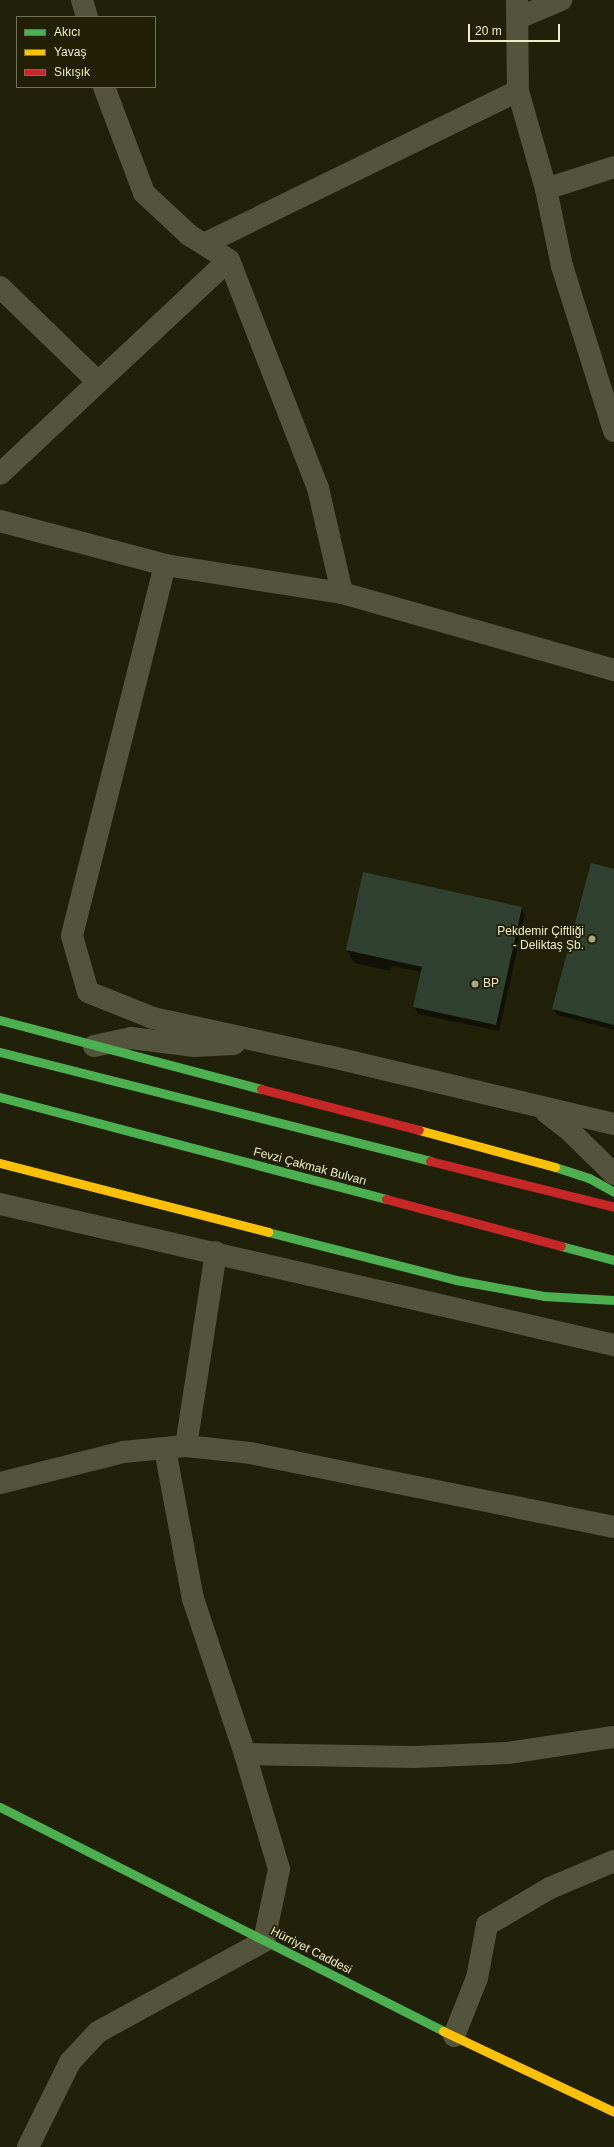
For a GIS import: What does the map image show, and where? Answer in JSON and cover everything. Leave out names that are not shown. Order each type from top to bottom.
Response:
[{"type":"main road","points":[[0,1020],[94,1046],[337,1107],[532,1160],[589,1178],[614,1192]]},
{"type":"main road","points":[[0,1052],[614,1207]]},
{"type":"main road","name":"Fevzi Çakmak Bulvarı","points":[[0,1097],[614,1260]]},
{"type":"main road","points":[[0,1163],[456,1280],[544,1296],[614,1300]]},
{"type":"main road","name":"Hürriyet Caddesi","points":[[0,1807],[454,2036],[614,2112]]},
{"type":"street","points":[[82,0],[87,16]]},
{"type":"street","points":[[561,0],[518,9],[518,91],[546,189],[562,266],[614,431]]},
{"type":"street","points":[[104,88],[144,193],[189,235],[229,260],[318,488],[342,593]]},
{"type":"street","points":[[204,244],[518,91]]},
{"type":"street","points":[[546,189],[614,168]]},
{"type":"street","points":[[0,474],[229,260]]},
{"type":"street","points":[[0,287],[98,382]]},
{"type":"street","points":[[0,521],[165,565],[342,593],[614,670]]},
{"type":"street","points":[[165,565],[72,936],[88,992],[153,1018],[614,1124]]},
{"type":"street","points":[[94,1046],[130,1038],[194,1046],[238,1044],[293,1049]]},
{"type":"street","points":[[538,1106],[568,1129],[614,1174]]},
{"type":"street","points":[[0,1204],[216,1252],[614,1344]]},
{"type":"street","points":[[186,1446],[216,1252]]},
{"type":"street","points":[[0,1483],[123,1452],[165,1450],[186,1446],[250,1453],[614,1527]]},
{"type":"street","points":[[28,2147],[70,2062],[98,2032],[264,1941],[279,1869],[245,1754],[194,1599],[165,1450]]},
{"type":"street","points":[[245,1754],[414,1757],[508,1753],[614,1737]]},
{"type":"street","points":[[454,2036],[477,1978],[487,1925],[550,1888],[614,1861]]},
{"type":"building","name":"Pekdemir Çiftliği - Deliktaş Şb.","points":[[591,863],[614,869],[614,1025],[552,1009]]},
{"type":"building","points":[[363,872],[522,907],[496,1025],[413,1007],[422,967],[346,950]]},
{"type":"traffic: fast","points":[[0,1020],[261,1089]]},
{"type":"traffic: fast","points":[[0,1052],[430,1161]]},
{"type":"traffic: fast","points":[[0,1097],[386,1199]]},
{"type":"traffic: fast","points":[[555,1167],[589,1178],[614,1192]]},
{"type":"traffic: fast","points":[[268,1232],[456,1280],[544,1296],[614,1300]]},
{"type":"traffic: fast","points":[[561,1246],[614,1260]]},
{"type":"traffic: fast","points":[[0,1807],[443,2031]]},
{"type":"traffic: slow","points":[[419,1130],[555,1167]]},
{"type":"traffic: slow","points":[[0,1163],[268,1232]]},
{"type":"traffic: slow","points":[[443,2031],[614,2112]]},
{"type":"traffic: jam","points":[[261,1089],[419,1130]]},
{"type":"traffic: jam","points":[[430,1161],[614,1207]]},
{"type":"traffic: jam","points":[[386,1199],[561,1246]]},
{"type":"place","name":"Pekdemir Çiftliği - Deliktaş Şb.","points":[[592,939]]},
{"type":"place","name":"BP","points":[[475,984]]}]
